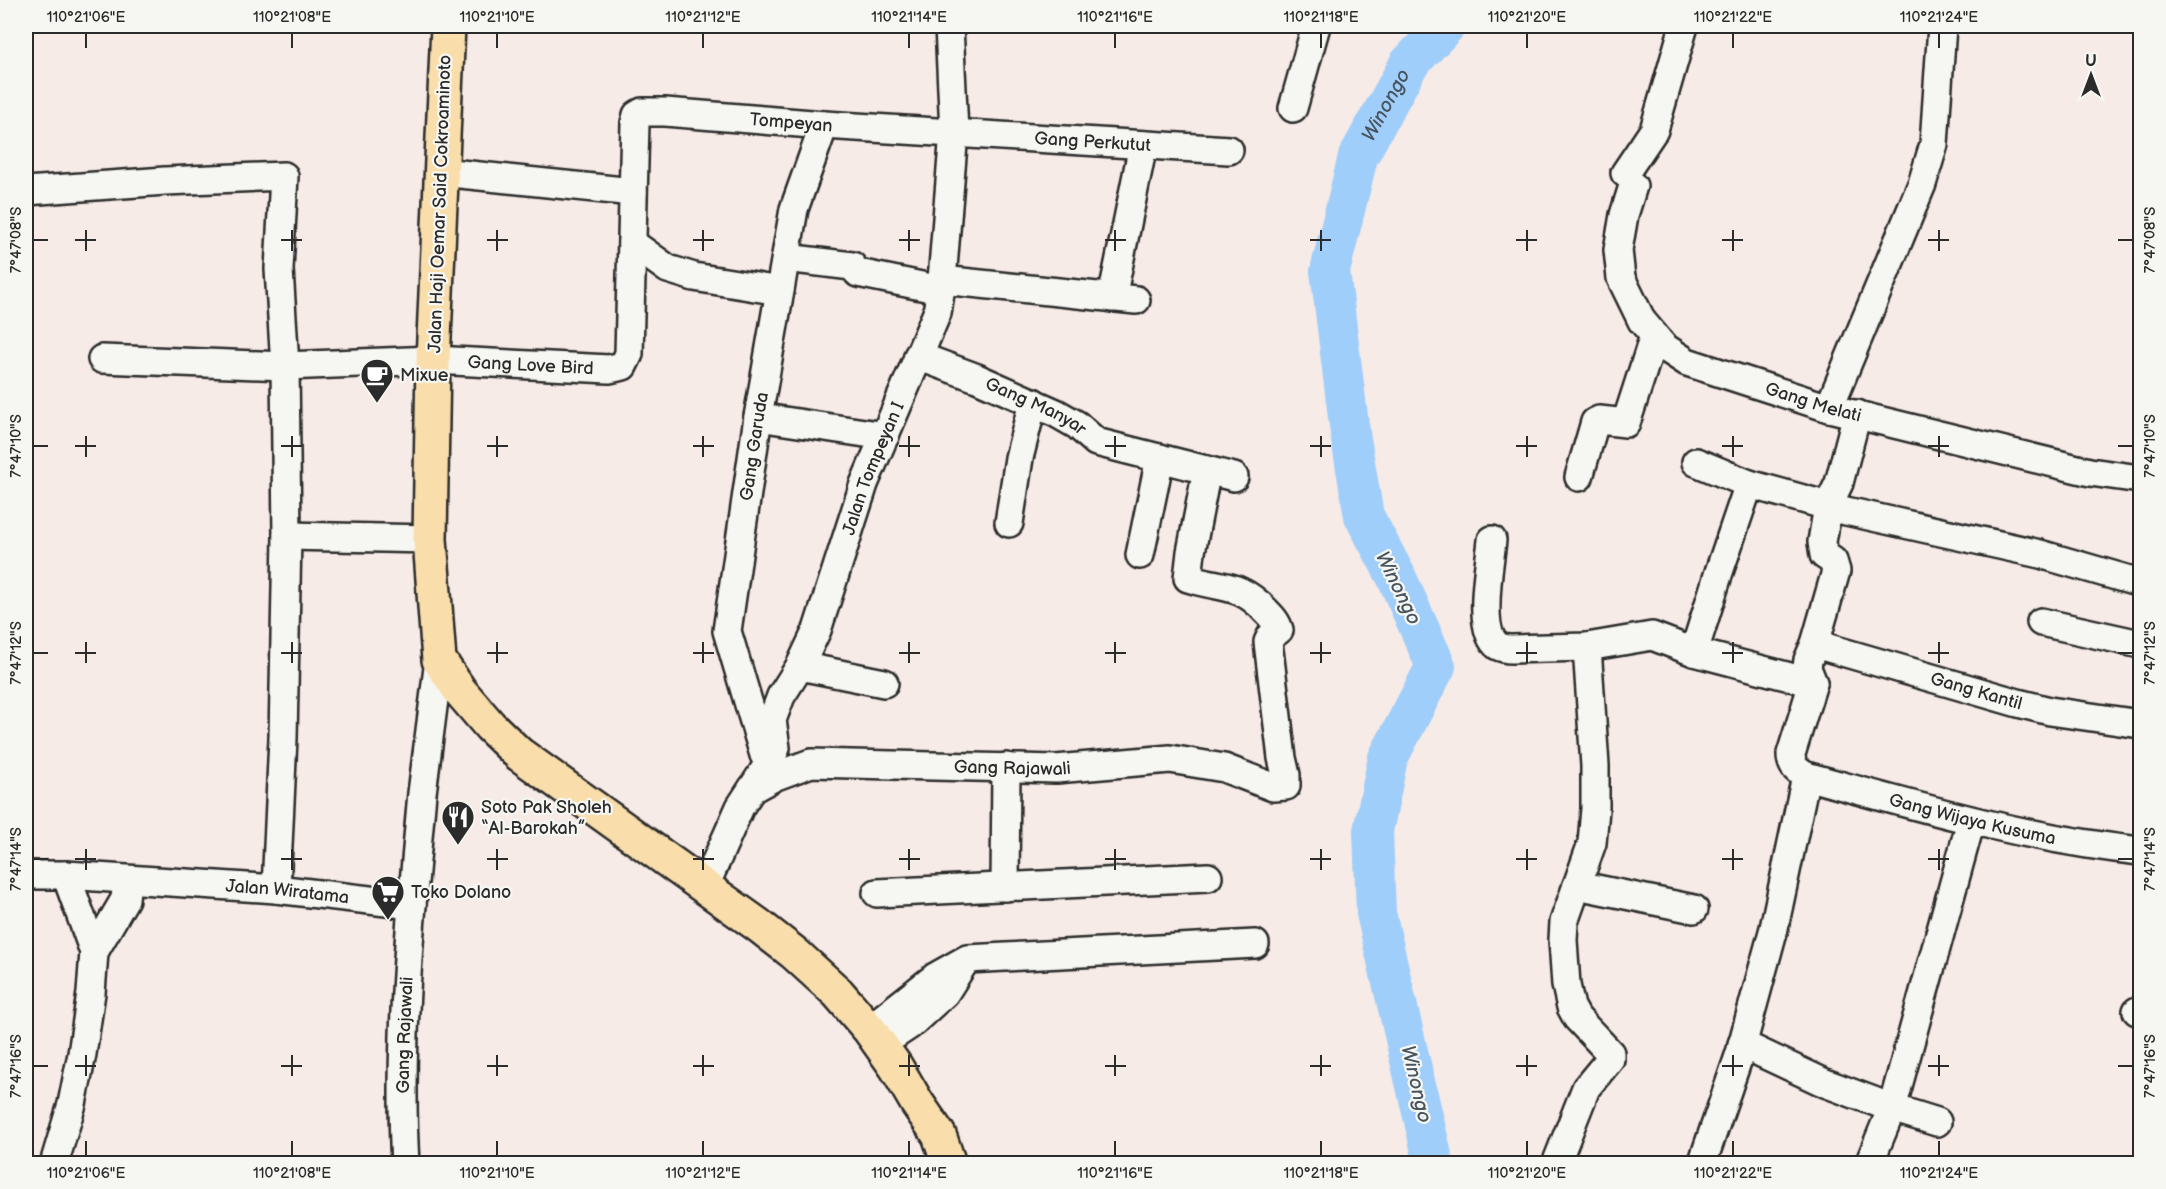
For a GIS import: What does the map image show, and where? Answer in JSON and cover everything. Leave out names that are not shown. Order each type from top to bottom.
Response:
[{"type":"main road","name":"Jalan Haji Oemar Said Cokroaminoto","points":[[448,26],[433,360],[430,539],[439,660],[460,691],[490,726],[519,754],[794,952],[838,993],[875,1037],[896,1067],[939,1135],[949,1164]]},
{"type":"main road","name":"Jalan Haji Oemar Said Cokroaminoto","points":[[917,1103],[927,1164]]},
{"type":"street","name":"Jalan Tompeyan I","points":[[705,886],[731,824],[776,748],[772,720],[781,696],[800,666],[817,630],[864,484],[932,328],[941,285],[954,132],[949,26]]},
{"type":"street","points":[[1293,108],[1316,26]]},
{"type":"street","name":"Gang Melati","points":[[1684,26],[1654,130],[1634,157],[1620,241],[1619,268],[1630,299],[1642,321],[1664,347],[1688,362],[1829,408],[2090,472],[2140,479]]},
{"type":"street","points":[[1829,408],[1922,184],[1934,144],[1942,26]]},
{"type":"street","name":"Tompeyan","points":[[633,192],[635,123],[638,114],[650,111],[824,125],[954,132]]},
{"type":"street","name":"Gang Garuda","points":[[767,766],[727,631],[758,417],[796,201],[824,125]]},
{"type":"street","name":"Gang Perkutut","points":[[954,132],[1229,150]]},
{"type":"street","points":[[786,258],[852,266],[858,273],[941,285],[1124,299],[1143,145]]},
{"type":"street","points":[[441,172],[633,192],[632,243],[668,269],[694,277],[780,291]]},
{"type":"street","points":[[26,191],[165,181],[284,176],[279,269],[285,366],[287,536],[283,738],[276,889]]},
{"type":"street","name":"Gang Love Bird","points":[[102,359],[285,366],[433,360],[616,369],[625,363],[629,354],[632,243]]},
{"type":"street","points":[[1579,477],[1595,422],[1599,420],[1626,423],[1654,336]]},
{"type":"street","name":"Gang Manyar","points":[[918,356],[1033,402],[1077,425],[1096,442],[1234,477]]},
{"type":"street","points":[[1009,523],[1019,458],[1033,402]]},
{"type":"street","points":[[1702,1164],[1742,1044],[1774,928],[1806,776],[1797,771],[1791,763],[1791,754],[1813,683],[1807,664],[1836,571],[1833,561],[1824,555],[1822,542],[1828,506],[1839,483],[1857,414]]},
{"type":"street","points":[[758,417],[885,436]]},
{"type":"street","points":[[1140,555],[1160,458]]},
{"type":"street","points":[[1696,462],[1749,484],[1828,506],[2040,554],[2140,583]]},
{"type":"street","name":"Gang Rajawali","points":[[752,789],[776,776],[811,763],[1056,769],[1170,759],[1224,768],[1273,787],[1287,784],[1268,642],[1270,636],[1279,630],[1278,624],[1257,601],[1244,592],[1188,578],[1207,470]]},
{"type":"street","points":[[1695,652],[1749,484]]},
{"type":"street","points":[[287,536],[430,539]]},
{"type":"street","points":[[1492,540],[1485,613],[1487,626],[1495,643],[1503,648],[1587,647],[1652,636],[1695,652],[1813,683]]},
{"type":"street","points":[[2041,622],[2140,644]]},
{"type":"street","name":"Gang Kantil","points":[[1815,644],[2049,711],[2140,724]]},
{"type":"street","points":[[1556,1164],[1586,1088],[1610,1059],[1610,1053],[1577,1018],[1571,1007],[1566,985],[1563,929],[1592,843],[1595,809],[1595,766],[1587,647]]},
{"type":"street","points":[[412,905],[422,794],[439,660]]},
{"type":"street","points":[[800,666],[884,683]]},
{"type":"street","points":[[1005,887],[1006,768]]},
{"type":"street","name":"Gang Wijaya Kusuma","points":[[1806,776],[1971,821],[2101,847],[2140,851]]},
{"type":"street","points":[[1869,1164],[1892,1108],[1971,821]]},
{"type":"street","name":"Jalan Wiratama","points":[[26,875],[161,880],[186,884],[276,889],[412,905]]},
{"type":"street","points":[[54,1164],[72,1104],[82,1054],[91,993],[94,952],[66,875]]},
{"type":"street","points":[[877,893],[1208,878]]},
{"type":"street","points":[[94,952],[125,899],[127,880]]},
{"type":"street","points":[[1577,885],[1694,909]]},
{"type":"street","name":"Gang Rajawali","points":[[405,1164],[401,1103],[403,1014],[412,905]]},
{"type":"street","points":[[875,1037],[910,1025],[945,993],[967,959],[1255,944]]},
{"type":"street","points":[[1742,1044],[1825,1083],[1937,1122]]},
{"type":"waterway","name":"Winongo","points":[[1434,1164],[1376,913],[1373,831],[1388,758],[1436,666],[1396,576],[1364,516],[1350,433],[1330,271],[1358,157],[1409,64],[1445,26]]},
{"type":"place","name":"Mixue","points":[[377,404]]},
{"type":"place","name":"Soto Pak Sholeh “Al-Barokah”","points":[[458,846]]},
{"type":"place","name":"Toko Dolano","points":[[388,921]]}]
